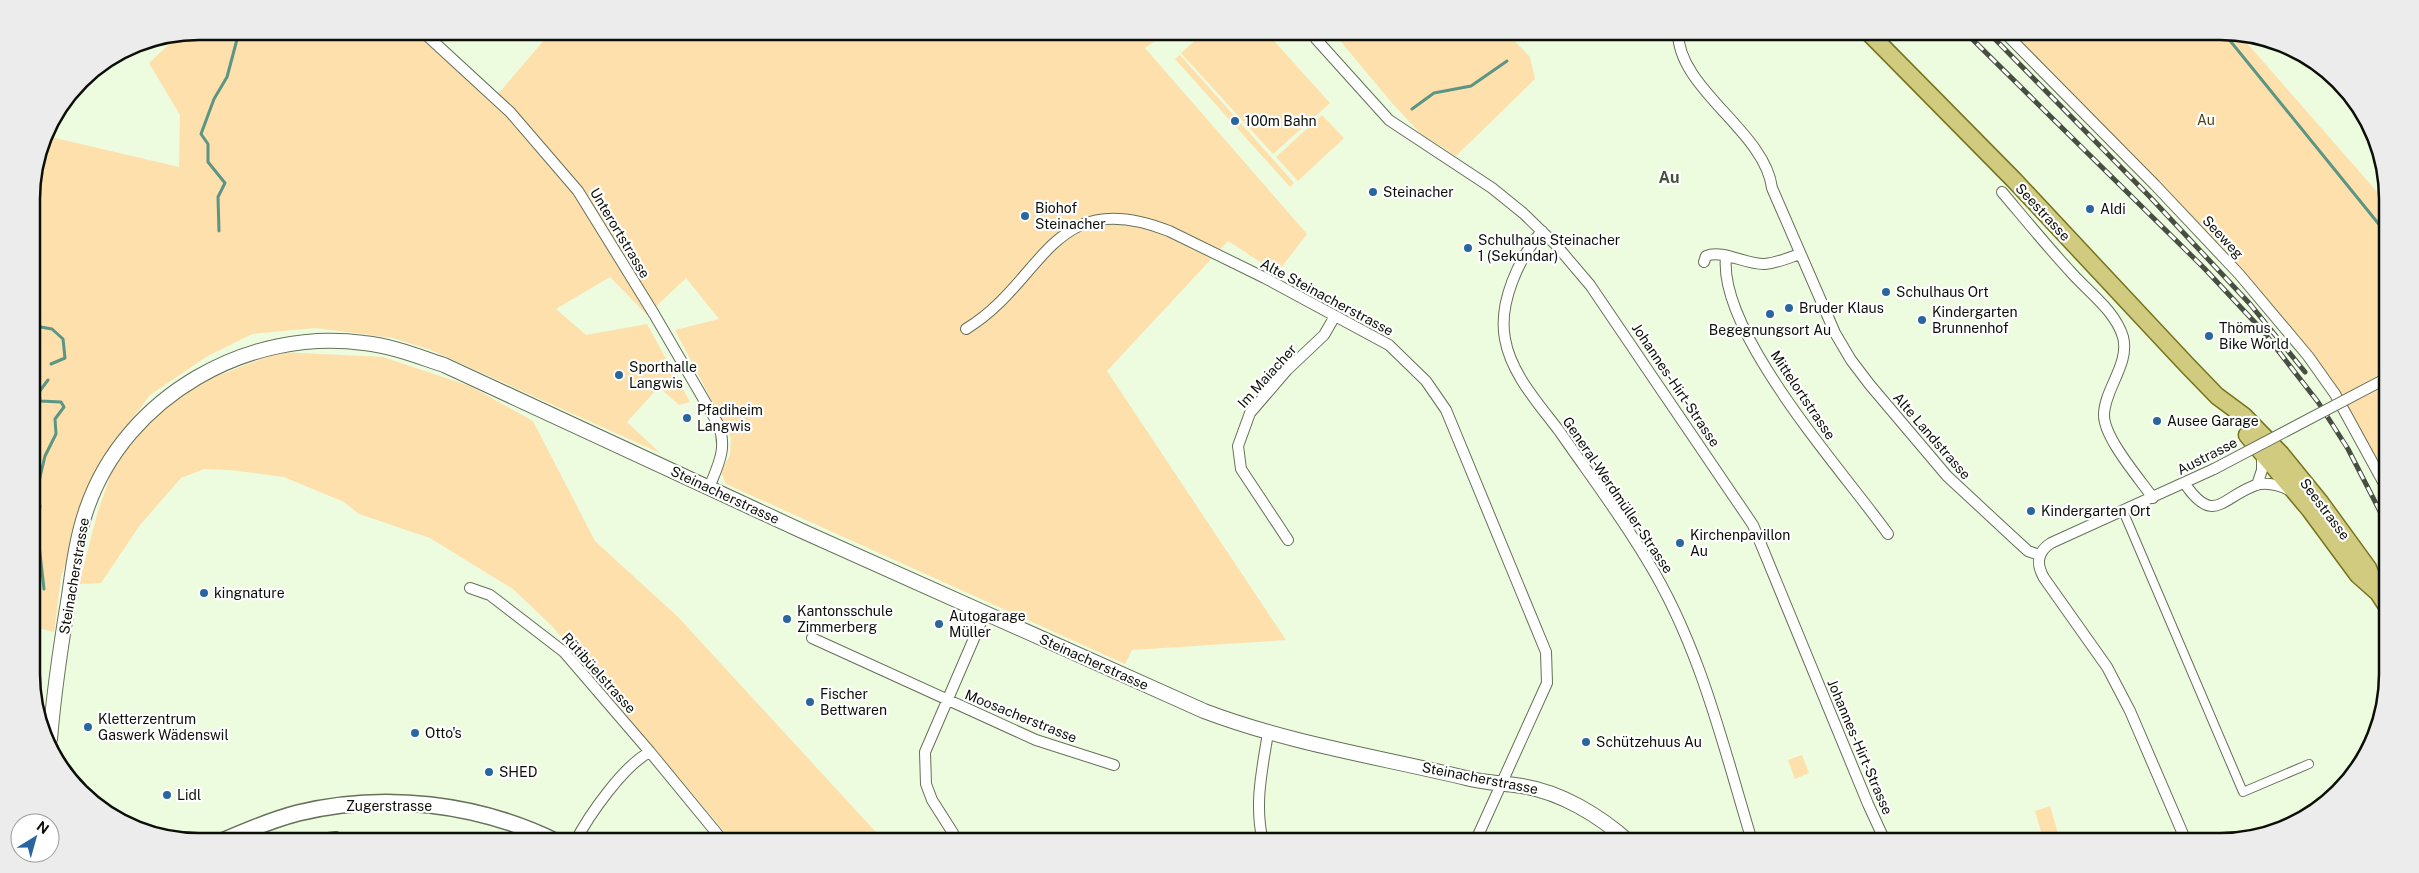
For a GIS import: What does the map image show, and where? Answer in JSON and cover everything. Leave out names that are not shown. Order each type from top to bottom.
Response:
[{"type":"main road","name":"Seestrasse","points":[[1876,40],[2014,180],[2217,396],[2237,424],[2296,493],[2358,575],[2379,595]]},
{"type":"main road","name":"Seestrasse","points":[[2217,396],[2244,416],[2309,487],[2368,568],[2376,591]]},
{"type":"main road","name":"Zugerstrasse","points":[[242,833],[266,823],[298,814],[342,806],[393,803],[451,807],[518,824],[538,833]]},
{"type":"street","name":"Unterortstrasse","points":[[432,40],[510,112],[578,191],[718,424],[722,437],[722,452],[709,488]]},
{"type":"street","name":"Johannes-Hirt-Strasse","points":[[1318,40],[1389,120],[1419,142],[1492,188],[1542,231],[1590,285],[1744,508],[1761,541],[1851,755],[1881,833]]},
{"type":"street","name":"Alte Landstrasse","points":[[1680,40],[1686,63],[1760,157],[1835,333],[1851,360],[1947,476],[2028,551],[2039,555]]},
{"type":"street","name":"Seeweg","points":[[2012,40],[2156,185],[2239,274],[2296,341],[2335,394],[2379,474]]},
{"type":"street","points":[[2002,192],[2069,271],[2117,322],[2124,339],[2122,359],[2107,396],[2104,415],[2107,430],[2153,498]]},
{"type":"street","name":"Alte Steinacherstrasse","points":[[966,329],[986,315],[1003,299],[1055,240],[1074,227],[1120,218],[1146,222],[1169,231],[1335,316],[1389,345],[1402,355],[1426,381],[1446,410],[1546,652],[1547,683],[1479,833]]},
{"type":"street","name":"General-Werdmüller-Strasse","points":[[1542,231],[1527,252],[1507,299],[1503,324],[1508,351],[1525,384],[1637,543],[1671,602],[1699,666],[1749,833]]},
{"type":"street","points":[[1704,262],[1706,256],[1712,253],[1764,264],[1800,254]]},
{"type":"street","name":"Mittelortstrasse","points":[[1726,257],[1733,307],[1750,341],[1814,437],[1888,534]]},
{"type":"street","name":"Im Maiacher","points":[[1288,540],[1241,469],[1238,446],[1250,413],[1287,370],[1324,335],[1335,316]]},
{"type":"street","name":"Steinacherstrasse","points":[[51,732],[72,573],[87,508],[98,481],[126,440],[159,405],[196,377],[234,358],[274,346],[316,340],[363,342],[400,350],[444,365],[709,488],[1168,696],[1268,733],[1475,780],[1521,786],[1553,794],[1597,818],[1617,833]]},
{"type":"street","name":"Austrasse","points":[[2039,555],[2051,543],[2185,484],[2379,382]]},
{"type":"street","points":[[2258,485],[2262,470],[2262,451]]},
{"type":"street","points":[[2185,484],[2200,503],[2210,506],[2223,502],[2258,485],[2274,485],[2296,493]]},
{"type":"street","points":[[2123,511],[2243,792],[2309,764]]},
{"type":"street","points":[[2039,555],[2038,565],[2044,578],[2107,667],[2127,704],[2183,833]]},
{"type":"street","name":"Rütibüelstrasse","points":[[470,588],[490,595],[564,652],[717,833]]},
{"type":"street","name":"Moosacherstrasse","points":[[952,833],[932,800],[926,784],[925,752],[986,613]]},
{"type":"street","name":"Moosacherstrasse","points":[[812,638],[1036,740],[1114,765]]},
{"type":"street","points":[[1261,833],[1258,822],[1258,794],[1268,733]]},
{"type":"street","points":[[580,833],[631,764],[650,752]]},
{"type":"green space","points":[[423,40],[492,101],[544,40],[1156,40],[1145,48],[1307,234],[1277,273],[1228,241],[1107,371],[1286,640],[1132,650],[1125,664],[726,484],[721,472],[730,455],[731,438],[675,330],[719,319],[686,278],[647,315],[610,277],[556,309],[586,335],[647,324],[690,402],[679,405],[659,387],[627,422],[660,453],[431,350],[393,338],[316,328],[252,334],[206,357],[150,395],[113,445],[85,506],[61,577],[54,632],[40,628],[41,178],[52,137],[179,167],[180,115],[149,63],[171,42],[178,41]]},
{"type":"green space","points":[[1196,40],[1273,40],[1330,103],[1273,154],[1181,53]]},
{"type":"green space","points":[[1340,40],[1514,40],[1530,57],[1535,79],[1456,156],[1420,133],[1392,103]]},
{"type":"green space","name":"Au","points":[[2012,40],[2220,40],[2246,42],[2379,194],[2379,474],[2343,408],[2239,274]]},
{"type":"green space","name":"100m Bahn","points":[[1180,55],[1294,183],[1290,187],[1175,59]]},
{"type":"green space","points":[[1322,115],[1344,138],[1298,181],[1276,157]]},
{"type":"green space","points":[[279,352],[383,357],[470,386],[533,421],[595,541],[678,617],[877,833],[725,833],[553,627],[513,589],[430,538],[359,514],[344,502],[284,477],[230,470],[204,469],[181,478],[140,525],[101,583],[79,584],[98,511],[120,449],[186,388]]},
{"type":"green space","points":[[1802,755],[1809,773],[1795,779],[1788,760]]},
{"type":"green space","points":[[2050,806],[2058,833],[2042,833],[2035,811]]},
{"type":"waterway","points":[[219,231],[218,197],[225,183],[208,162],[208,144],[201,134],[214,99],[227,77],[237,40]]},
{"type":"waterway","points":[[2230,40],[2379,224]]},
{"type":"waterway","points":[[1412,109],[1434,93],[1471,86],[1507,61]]},
{"type":"waterway","points":[[40,327],[52,329],[63,339],[65,358],[51,364]]},
{"type":"waterway","points":[[40,391],[48,380]]},
{"type":"waterway","points":[[40,401],[61,402],[64,407],[55,419],[56,434],[45,456],[40,477]]},
{"type":"waterway","points":[[40,554],[44,589]]},
{"type":"railway","points":[[1973,40],[2204,268],[2262,330],[2318,402],[2348,449],[2379,509]]},
{"type":"railway","points":[[1996,40],[2150,197],[2250,304],[2305,372]]},
{"type":"place","name":"100m Bahn","points":[[1235,121]]},
{"type":"place","name":"Steinacher","points":[[1373,192]]},
{"type":"place","name":"Aldi","points":[[2090,209]]},
{"type":"place","name":"Biohof Steinacher","points":[[1025,216]]},
{"type":"place","name":"Schulhaus Steinacher 1 (Sekundar)","points":[[1468,248]]},
{"type":"place","name":"Schulhaus Ort","points":[[1886,292]]},
{"type":"place","name":"Bruder Klaus","points":[[1789,308]]},
{"type":"place","name":"Begegnungsort Au","points":[[1770,314]]},
{"type":"place","name":"Kindergarten Brunnenhof","points":[[1922,320]]},
{"type":"place","name":"Thömus Bike World","points":[[2209,336]]},
{"type":"place","name":"Sporthalle Langwis","points":[[619,375]]},
{"type":"place","name":"Pfadiheim Langwis","points":[[687,418]]},
{"type":"place","name":"Ausee Garage","points":[[2157,421]]},
{"type":"place","name":"Kindergarten Ort","points":[[2031,511]]},
{"type":"place","name":"Kirchenpavillon Au","points":[[1680,543]]},
{"type":"place","name":"kingnature","points":[[204,593]]},
{"type":"place","name":"Kantonsschule Zimmerberg","points":[[787,619]]},
{"type":"place","name":"Autogarage Müller","points":[[939,624]]},
{"type":"place","name":"Fischer Bettwaren","points":[[810,702]]},
{"type":"place","name":"Kletterzentrum Gaswerk Wädenswil","points":[[88,727]]},
{"type":"place","name":"Otto's","points":[[415,733]]},
{"type":"place","name":"Schützehuus Au","points":[[1586,742]]},
{"type":"place","name":"SHED","points":[[489,772]]},
{"type":"place","name":"Lidl","points":[[167,795]]},
{"type":"district","name":"Au","points":[[1669,177]]}]
